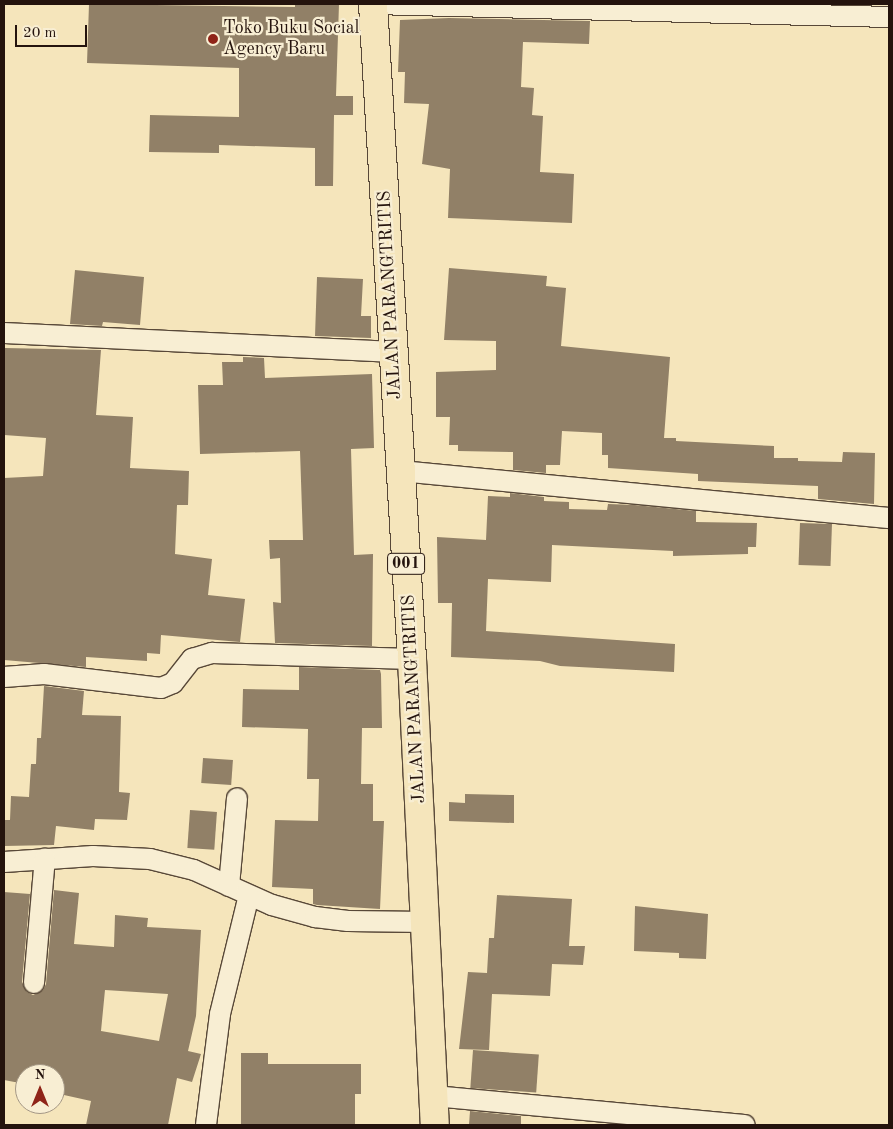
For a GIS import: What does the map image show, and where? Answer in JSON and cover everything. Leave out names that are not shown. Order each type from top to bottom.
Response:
[{"type":"main road","name":"JALAN PARANGTRITIS","points":[[373,4],[412,659],[435,1125]]},
{"type":"street","points":[[373,4],[889,17]]},
{"type":"street","points":[[4,333],[395,352]]},
{"type":"street","points":[[400,471],[889,518]]},
{"type":"street","points":[[4,677],[44,674],[161,688],[173,683],[192,659],[212,653],[412,659]]},
{"type":"street","points":[[229,886],[237,798]]},
{"type":"street","points":[[4,862],[45,858],[120,856],[150,860],[194,870],[249,895],[315,917],[348,921],[426,922]]},
{"type":"street","points":[[34,983],[45,858]]},
{"type":"street","points":[[206,1125],[220,1014],[249,895]]},
{"type":"street","points":[[433,1096],[746,1125]]},
{"type":"building","points":[[89,4],[295,7],[295,4],[339,4],[336,96],[353,96],[353,115],[334,115],[333,186],[315,186],[315,148],[219,145],[219,153],[149,152],[150,115],[239,117],[239,68],[87,63]]},
{"type":"building","points":[[449,18],[590,21],[589,44],[523,42],[521,87],[534,88],[532,115],[543,116],[540,172],[574,174],[572,223],[448,218],[450,169],[422,164],[429,104],[404,103],[405,72],[398,72],[400,20]]},
{"type":"building","points":[[449,268],[547,276],[546,286],[566,288],[561,346],[670,357],[664,438],[676,438],[676,441],[774,446],[774,458],[798,458],[798,461],[842,462],[843,452],[875,453],[874,504],[818,499],[818,486],[698,481],[698,474],[608,468],[608,455],[602,455],[602,433],[562,431],[560,465],[546,465],[546,473],[513,470],[513,452],[458,451],[458,445],[449,445],[450,417],[436,417],[436,372],[496,370],[496,341],[444,340]]},
{"type":"building","points":[[75,270],[144,277],[140,325],[103,322],[102,326],[70,324]]},
{"type":"building","points":[[317,277],[363,279],[361,316],[371,316],[371,338],[315,336]]},
{"type":"building","points":[[5,348],[101,350],[96,415],[133,417],[130,468],[189,471],[188,505],[177,505],[175,554],[212,559],[208,595],[245,599],[240,642],[161,635],[160,654],[147,653],[147,661],[86,657],[86,667],[4,660],[4,478],[43,476],[46,438],[4,435]]},
{"type":"building","points":[[243,357],[264,358],[265,378],[372,374],[374,448],[351,449],[354,555],[373,554],[372,646],[275,643],[273,602],[281,603],[280,558],[270,559],[269,540],[303,540],[300,451],[200,454],[198,385],[223,385],[222,362],[243,362]]},
{"type":"building","points":[[510,493],[544,497],[544,501],[569,502],[569,509],[607,510],[608,504],[635,505],[696,511],[696,522],[757,523],[756,547],[748,547],[748,554],[673,556],[673,551],[552,545],[551,582],[488,579],[486,631],[675,644],[674,672],[560,666],[540,661],[451,657],[452,603],[438,603],[437,537],[486,540],[488,496],[510,497]]},
{"type":"building","points":[[800,523],[832,524],[831,566],[799,565]]},
{"type":"building","points":[[299,667],[380,670],[382,728],[362,728],[361,784],[373,784],[373,821],[384,821],[380,909],[317,905],[313,904],[313,889],[272,887],[275,820],[318,821],[319,779],[307,779],[308,729],[242,727],[243,689],[299,690]]},
{"type":"building","points":[[44,686],[84,691],[82,715],[121,716],[119,792],[130,793],[127,820],[95,819],[94,830],[56,826],[54,845],[4,846],[4,820],[10,820],[11,796],[29,797],[31,764],[36,764],[37,738],[41,738]]},
{"type":"building","points":[[203,758],[233,760],[231,785],[201,783]]},
{"type":"building","points":[[465,794],[514,795],[514,823],[449,821],[449,802],[465,803]]},
{"type":"building","points":[[190,810],[217,812],[214,850],[187,848]]},
{"type":"building","points":[[54,890],[79,893],[74,944],[114,947],[115,915],[148,918],[147,927],[201,930],[196,1016],[188,1051],[201,1054],[192,1082],[177,1078],[168,1125],[86,1125],[91,1101],[65,1095],[65,1064],[15,1064],[15,1082],[4,1080],[4,892],[30,894],[22,982],[27,992],[33,995],[43,990],[46,984]],"holes":[[[105,990],[168,994],[159,1041],[101,1031]]]},
{"type":"building","points":[[497,895],[572,899],[569,946],[585,946],[583,965],[552,964],[550,996],[492,994],[489,1050],[459,1049],[468,972],[487,973],[489,938],[494,938]]},
{"type":"building","points":[[635,906],[708,914],[706,959],[679,958],[679,953],[634,951]]},
{"type":"building","points":[[473,1050],[539,1055],[536,1093],[470,1088]]},
{"type":"building","points":[[241,1053],[268,1053],[268,1064],[361,1064],[361,1094],[355,1094],[355,1125],[241,1125]]},
{"type":"building","points":[[470,1111],[521,1116],[521,1125],[469,1125]]},
{"type":"place","name":"Toko Buku Social Agency Baru","points":[[213,39]]}]
